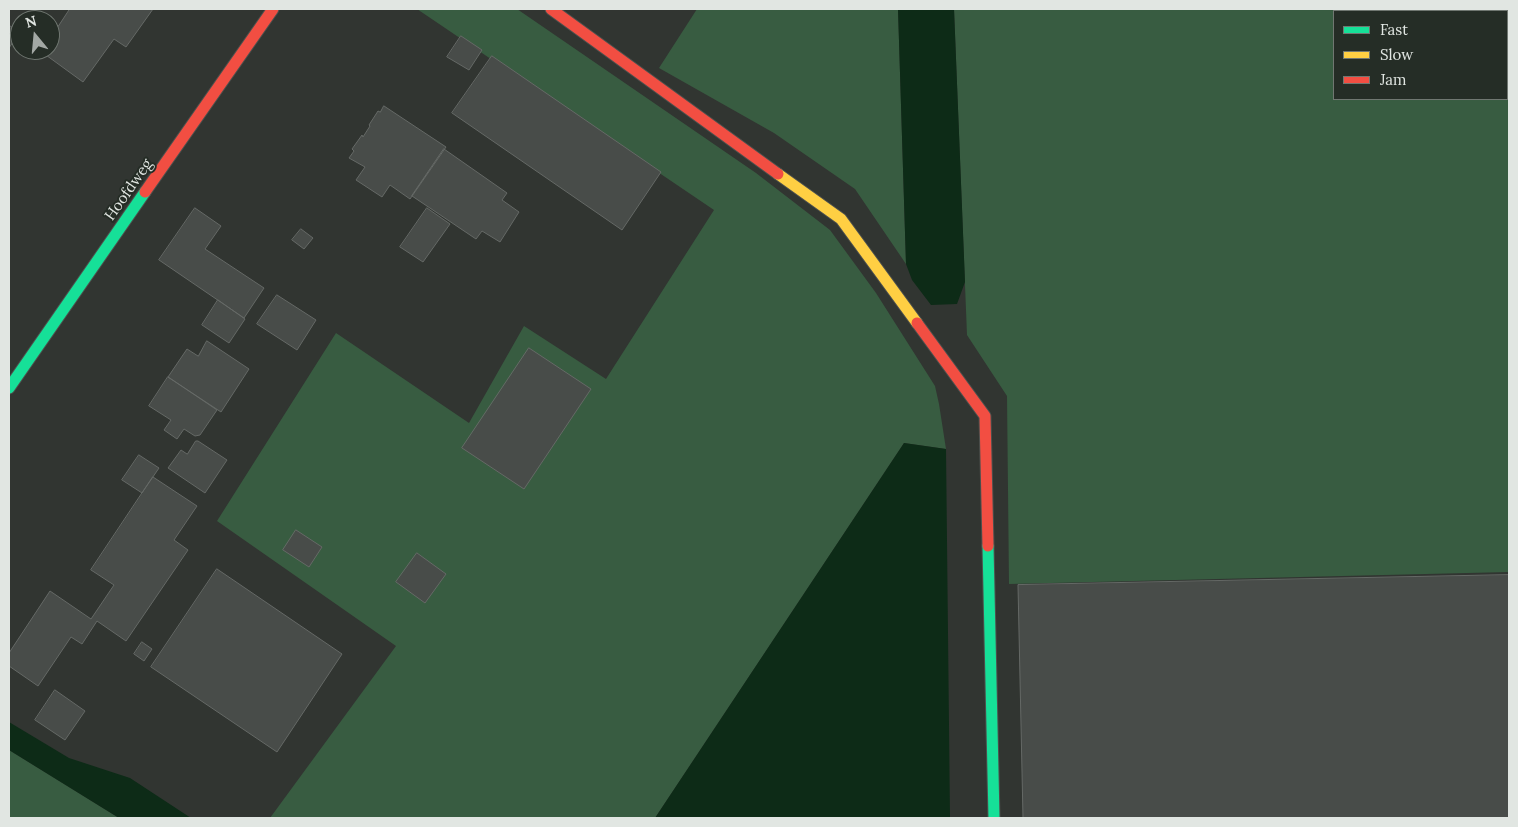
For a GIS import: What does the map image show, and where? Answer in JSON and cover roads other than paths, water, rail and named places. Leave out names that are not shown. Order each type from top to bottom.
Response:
[{"type":"street","name":"Hoofdweg","points":[[9,388],[273,9]]},
{"type":"street","points":[[551,9],[841,219],[985,416],[994,818]]}]
